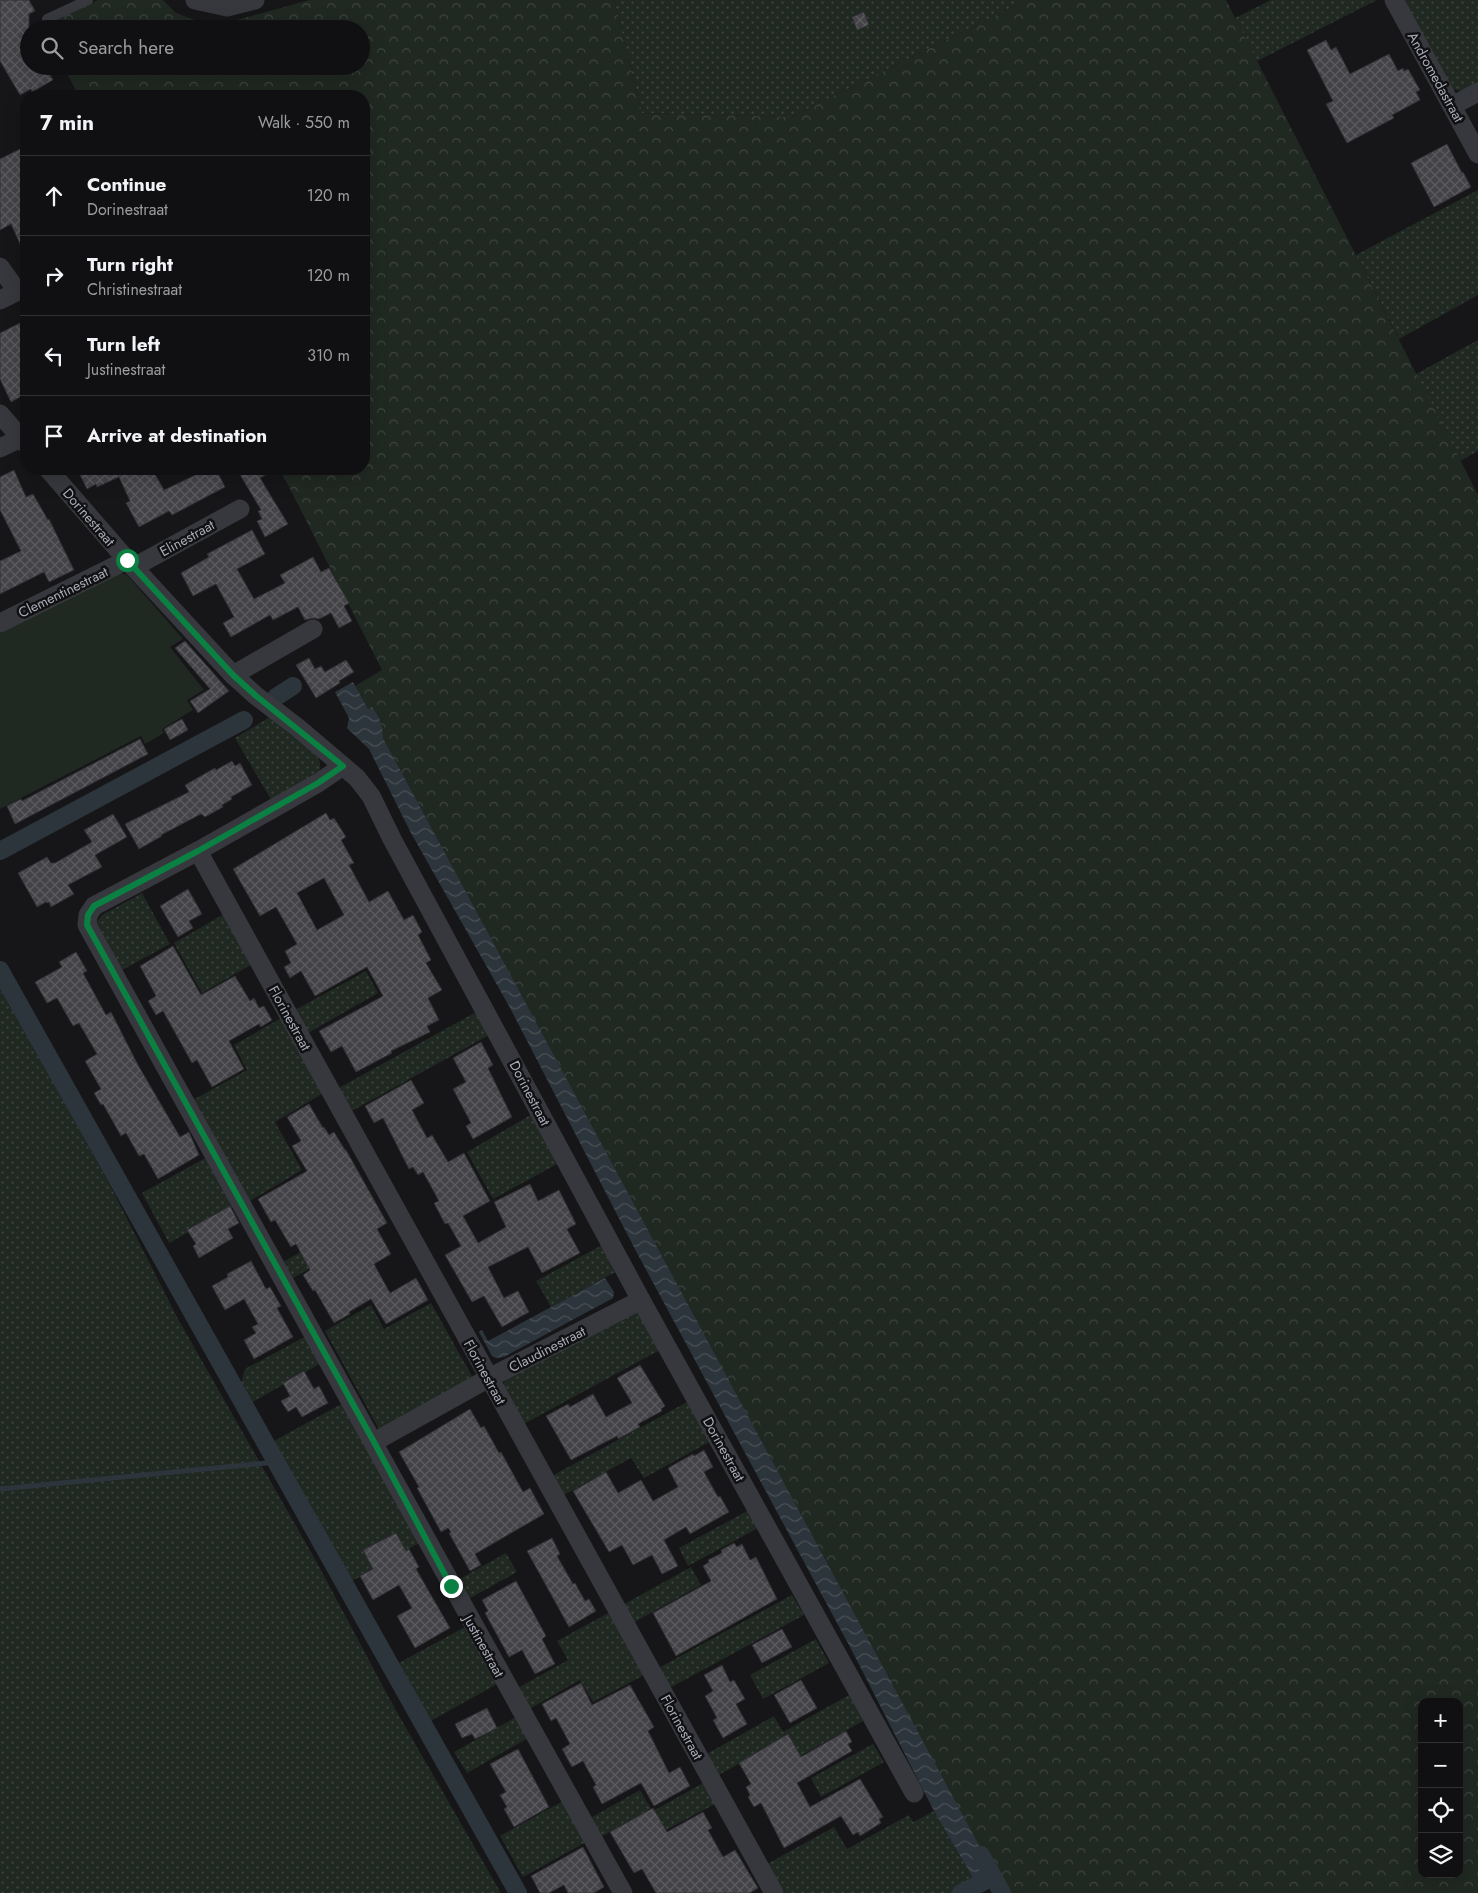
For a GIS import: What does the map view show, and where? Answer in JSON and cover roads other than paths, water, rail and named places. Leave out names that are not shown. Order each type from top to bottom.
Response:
[{"type":"street","points":[[196,0],[228,7],[255,0]]},
{"type":"street","name":"Andromedastraat","points":[[1394,0],[1478,154]]},
{"type":"street","points":[[1452,106],[1478,92]]},
{"type":"street","points":[[0,267],[20,287]]},
{"type":"street","points":[[0,300],[20,290]]},
{"type":"street","points":[[0,414],[20,436]]},
{"type":"street","points":[[0,448],[20,442]]},
{"type":"street","name":"Dorinestraat","points":[[53,475],[131,564],[233,675],[357,778],[371,796],[392,839],[641,1300],[914,1793]]},
{"type":"street","name":"Elinestraat","points":[[131,564],[240,509]]},
{"type":"street","name":"Clementinestraat","points":[[0,623],[131,564]]},
{"type":"street","points":[[233,675],[313,629]]},
{"type":"street","points":[[198,851],[318,783],[343,766]]},
{"type":"street","name":"Justinestraat","points":[[198,851],[94,906],[88,915],[87,925],[374,1442],[451,1586],[623,1893]]},
{"type":"street","name":"Florinestraat","points":[[198,851],[774,1893]]},
{"type":"street","name":"Claudinestraat","points":[[374,1442],[488,1378],[557,1345],[641,1300]]},
{"type":"lane","points":[[47,20],[88,0]]},
{"type":"water","points":[[353,682],[368,709],[372,707],[377,714],[382,726],[383,738],[996,1877],[977,1885],[934,1811],[850,1647],[637,1253],[509,1006],[411,833],[369,749],[347,728],[349,718],[335,692]]},
{"type":"water","points":[[605,1278],[614,1292],[613,1298],[504,1357],[496,1358],[492,1356],[479,1332],[482,1330],[488,1341]]},
{"type":"waterway","points":[[276,697],[293,686]]},
{"type":"waterway","points":[[0,851],[244,720]]},
{"type":"waterway","points":[[0,970],[518,1893]]},
{"type":"waterway","points":[[0,1489],[276,1462]]},
{"type":"waterway","points":[[981,1855],[1002,1893]]},
{"type":"waterway","points":[[961,1893],[993,1877]]}]
